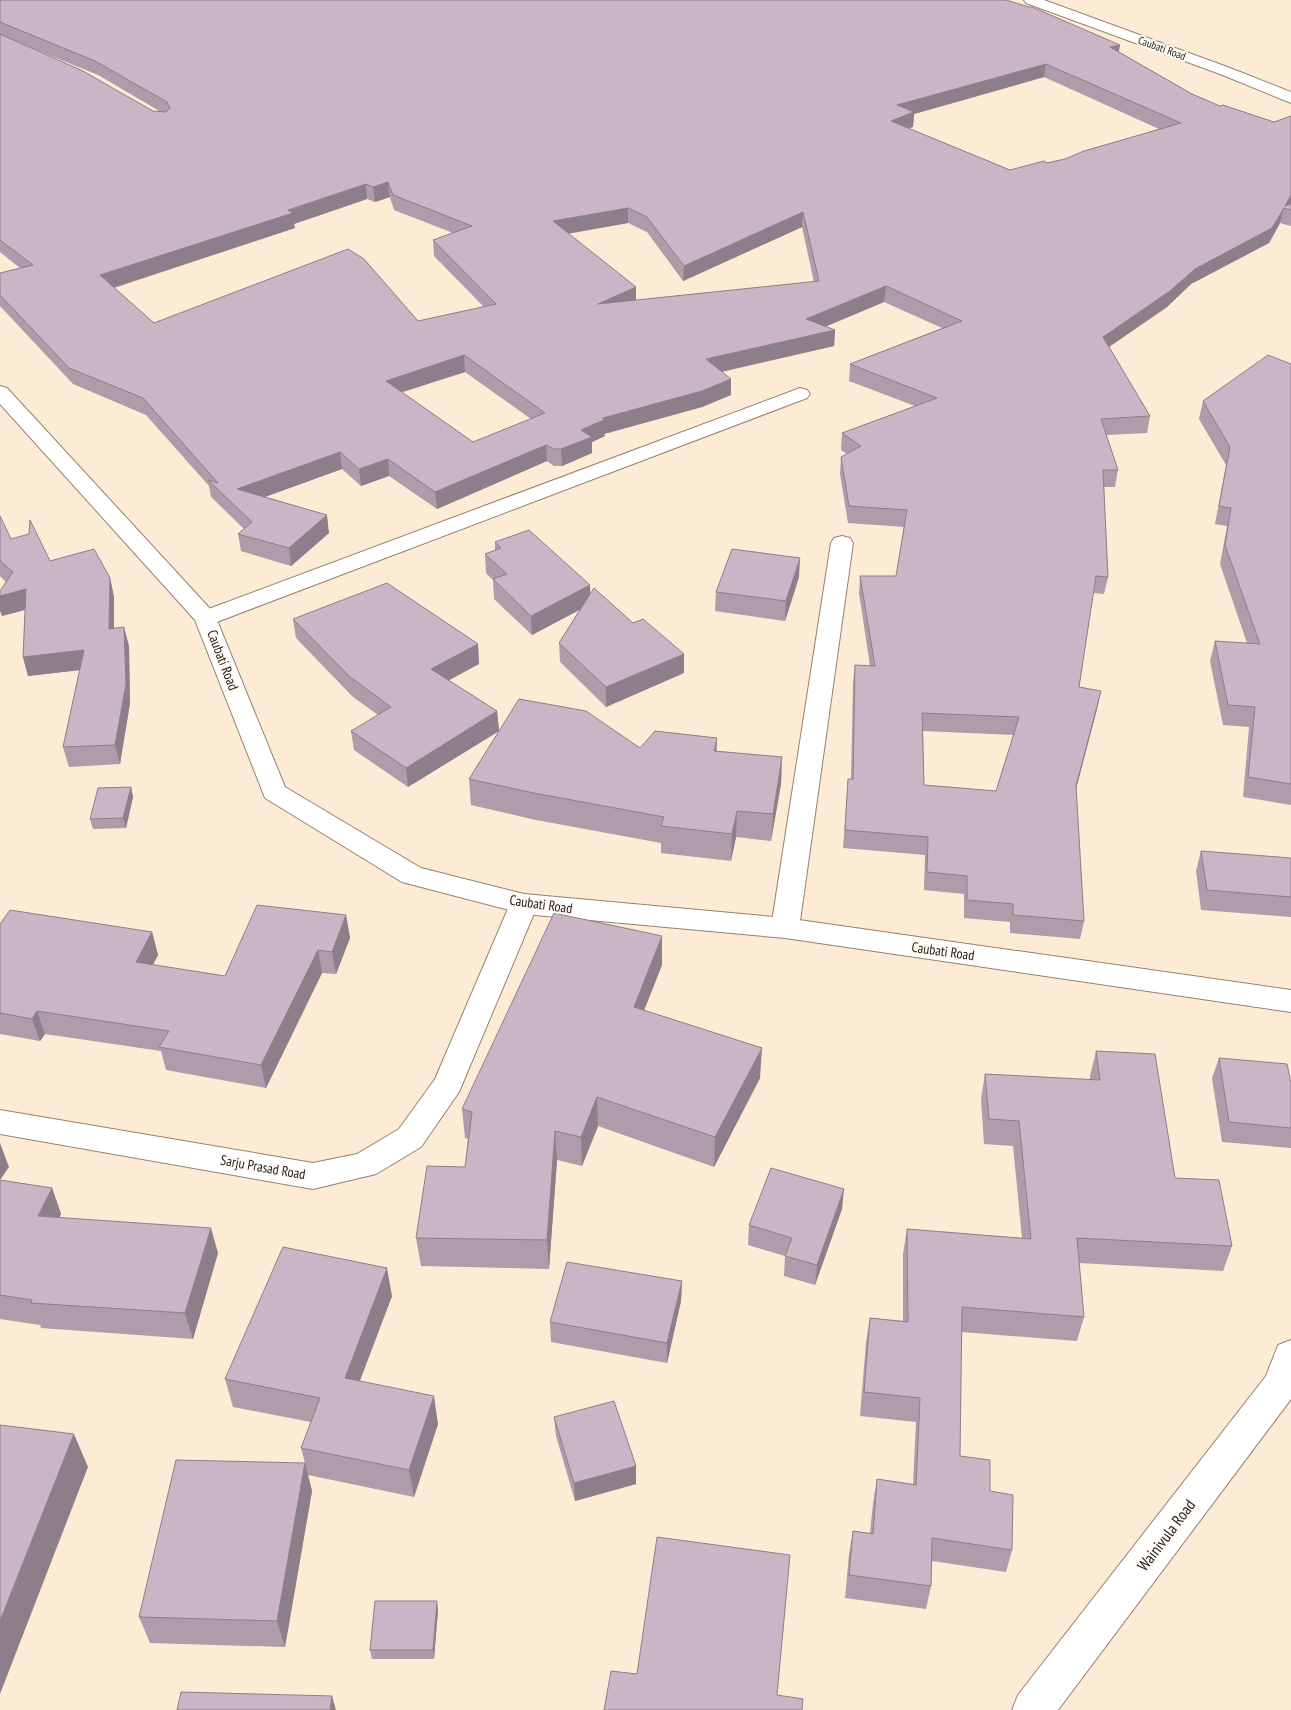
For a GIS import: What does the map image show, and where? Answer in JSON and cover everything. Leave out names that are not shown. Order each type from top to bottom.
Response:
[{"type":"street","name":"Caubati Road","points":[[1031,0],[1225,71],[1291,98]]},
{"type":"street","name":"Caubati Road","points":[[0,393],[206,618],[274,792],[412,875],[524,904],[785,928],[1291,1001]]},
{"type":"street","points":[[206,618],[800,394]]},
{"type":"street","points":[[785,928],[842,543]]},
{"type":"street","name":"Sarju Prasad Road","points":[[0,1122],[313,1176],[365,1165],[410,1138],[448,1084],[524,904]]},
{"type":"street","name":"Wainivula Road","points":[[1033,1710],[1280,1385],[1291,1356]]},
{"type":"building","points":[[0,0],[1006,0],[1032,7],[1120,45],[1110,47],[1192,94],[1220,106],[1223,105],[1274,122],[1291,116],[1291,195],[1285,206],[1291,204],[1291,210],[1284,208],[1272,228],[1195,269],[1170,291],[1103,337],[1150,416],[1101,419],[1118,470],[1103,470],[1108,577],[1096,576],[1079,687],[1101,691],[1076,786],[1084,921],[1013,915],[1013,904],[967,900],[967,876],[927,872],[928,837],[845,830],[848,779],[853,779],[855,665],[875,666],[860,576],[896,576],[907,510],[849,506],[841,457],[861,446],[842,433],[937,398],[850,364],[962,321],[886,286],[806,319],[835,330],[706,359],[731,379],[702,391],[603,418],[604,420],[581,430],[592,437],[561,449],[554,449],[546,445],[435,492],[388,459],[359,469],[340,452],[237,489],[327,515],[289,548],[238,534],[252,522],[208,480],[218,483],[143,398],[69,368],[0,295],[0,273],[33,265],[0,240],[0,34],[83,71],[153,111],[166,112],[170,108],[167,102],[95,61],[0,22]],"holes":[[[1046,64],[1181,123],[1084,151],[1065,159],[1047,163],[1044,161],[1010,170],[891,121],[914,112],[897,105]],[[388,182],[393,195],[472,226],[433,240],[496,304],[418,321],[364,259],[348,249],[154,323],[100,275],[293,213],[288,210],[366,184],[373,187]],[[628,208],[647,217],[684,266],[803,212],[819,281],[598,304],[636,287],[553,221]],[[464,355],[545,413],[473,442],[386,381]],[[922,713],[1019,717],[996,791],[924,785]]]},
{"type":"building","points":[[1268,355],[1291,364],[1291,784],[1248,777],[1255,707],[1228,705],[1215,641],[1260,644],[1225,545],[1231,508],[1219,506],[1230,447],[1203,401]]},
{"type":"building","points":[[0,516],[11,539],[29,534],[30,520],[50,561],[94,549],[110,578],[109,629],[124,627],[126,684],[115,745],[63,747],[84,650],[23,657],[26,589],[0,596],[0,591],[13,572],[0,561]]},
{"type":"building","points":[[529,530],[590,585],[531,616],[493,579],[507,574],[485,554],[501,548],[495,542]]},
{"type":"building","points":[[732,549],[800,558],[786,601],[716,592]]},
{"type":"building","points":[[387,583],[478,644],[431,669],[497,711],[406,768],[351,731],[391,707],[350,677],[293,619]]},
{"type":"building","points":[[594,588],[633,623],[643,619],[684,654],[606,687],[559,643]]},
{"type":"building","points":[[519,699],[586,711],[640,748],[655,731],[717,738],[714,751],[782,757],[773,814],[737,811],[732,834],[661,826],[664,817],[469,779]]},
{"type":"building","points":[[131,787],[123,818],[90,819],[98,788]]},
{"type":"building","points":[[1201,851],[1291,858],[1291,897],[1207,890]]},
{"type":"building","points":[[257,905],[346,915],[332,952],[318,950],[261,1065],[159,1047],[169,1031],[37,1011],[32,1019],[0,1013],[0,924],[10,910],[152,932],[136,962],[225,976]]},
{"type":"building","points":[[554,913],[662,936],[634,1007],[762,1048],[715,1137],[597,1097],[581,1137],[555,1131],[547,1240],[416,1238],[427,1166],[465,1167],[472,1112],[462,1109]]},
{"type":"building","points":[[1096,1051],[1155,1054],[1175,1178],[1219,1180],[1232,1246],[1077,1238],[1084,1317],[962,1307],[960,1456],[990,1460],[990,1491],[1013,1495],[1012,1550],[932,1538],[931,1586],[849,1575],[853,1531],[873,1534],[877,1479],[916,1485],[920,1398],[864,1392],[870,1318],[908,1322],[907,1229],[1031,1239],[1019,1121],[989,1119],[985,1074],[1100,1080]]},
{"type":"building","points":[[1219,1058],[1287,1064],[1291,1083],[1291,1128],[1229,1122]]},
{"type":"building","points":[[771,1168],[844,1189],[817,1265],[785,1256],[792,1238],[749,1225]]},
{"type":"building","points":[[0,1180],[52,1188],[38,1216],[211,1228],[185,1313],[31,1303],[32,1300],[0,1295]]},
{"type":"building","points":[[283,1247],[387,1268],[345,1378],[434,1396],[409,1470],[301,1448],[320,1398],[225,1379]]},
{"type":"building","points":[[567,1262],[682,1281],[667,1343],[550,1322]]},
{"type":"building","points":[[614,1401],[636,1466],[574,1483],[554,1417]]},
{"type":"building","points":[[0,1425],[74,1434],[0,1621]]},
{"type":"building","points":[[176,1460],[305,1463],[277,1621],[139,1617]]},
{"type":"building","points":[[657,1537],[790,1555],[777,1695],[803,1699],[802,1710],[604,1710],[611,1671],[637,1674]]},
{"type":"building","points":[[375,1601],[437,1601],[433,1650],[370,1650]]},
{"type":"building","points":[[181,1692],[332,1696],[330,1710],[177,1710]]}]
